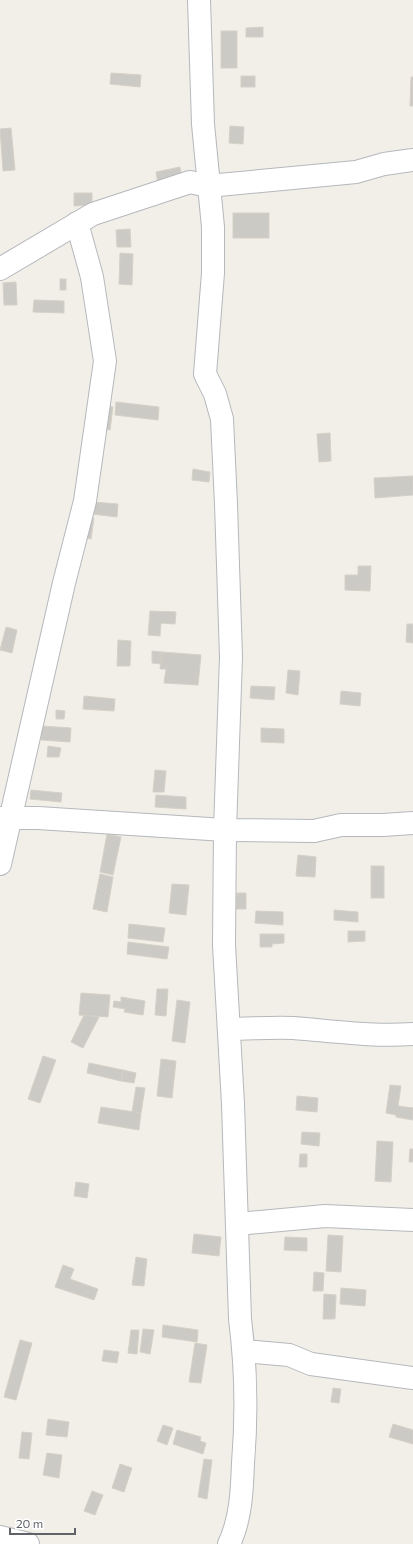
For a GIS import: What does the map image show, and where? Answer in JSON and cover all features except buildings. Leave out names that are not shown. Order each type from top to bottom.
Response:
[{"type":"street","points":[[199,0],[203,124],[212,227],[212,273],[206,374],[215,394],[222,419],[231,657],[225,830],[224,945],[240,1319],[244,1351],[245,1436],[242,1489],[235,1531],[229,1544]]},
{"type":"street","points":[[0,269],[93,214],[190,182],[208,186],[356,172],[384,164],[413,160]]},
{"type":"street","points":[[0,864],[5,818],[85,501],[105,361],[92,277],[77,223]]},
{"type":"street","points":[[5,818],[38,818],[225,830],[314,830],[341,825],[413,824]]},
{"type":"street","points":[[228,1029],[291,1028],[341,1033],[393,1035],[413,1034]]},
{"type":"street","points":[[237,1224],[325,1216],[413,1220]]},
{"type":"street","points":[[244,1351],[289,1355],[310,1364],[413,1378]]},
{"type":"street","points":[[0,1537],[28,1544]]}]
